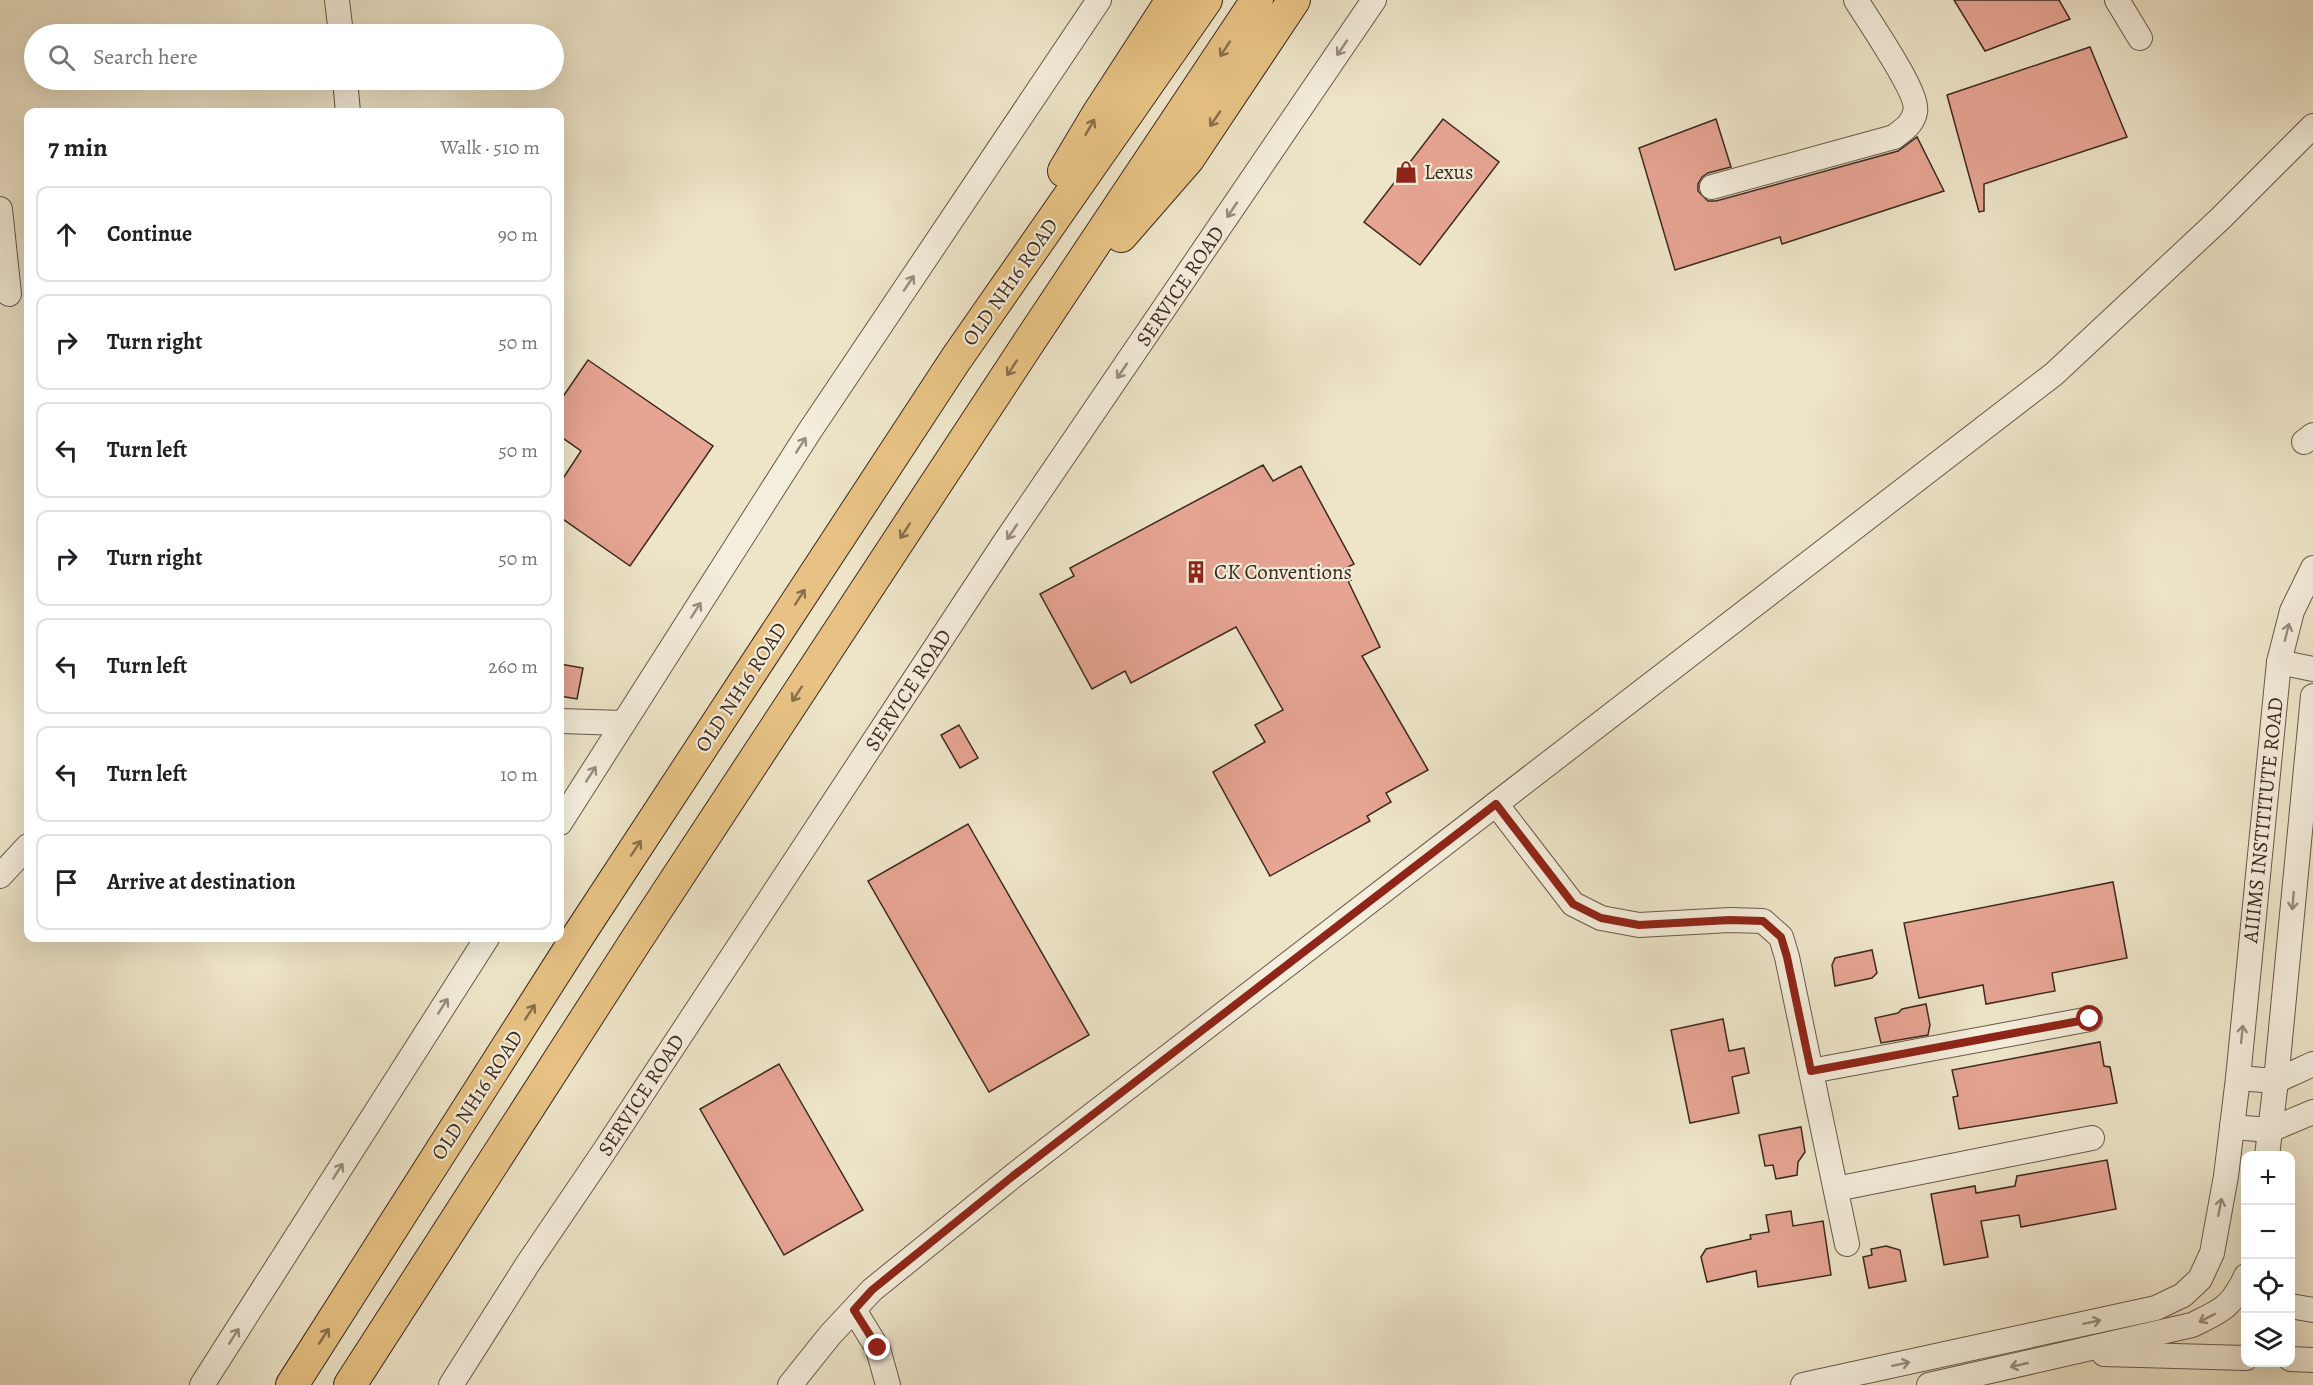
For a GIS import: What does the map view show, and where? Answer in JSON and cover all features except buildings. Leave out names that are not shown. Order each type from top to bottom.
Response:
[{"type":"main road","points":[[956,359],[1098,114],[1172,0]]},
{"type":"main road","name":"OLD NH16 ROAD","points":[[292,1385],[580,933],[956,359],[1206,0]]},
{"type":"main road","points":[[350,1385],[637,939],[1031,339],[1257,0]]},
{"type":"main road","points":[[1031,339],[1188,159],[1294,0]]},
{"type":"street","points":[[337,0],[340,24]]},
{"type":"street","points":[[564,817],[809,432],[1099,0]]},
{"type":"street","name":"SERVICE ROAD","points":[[451,1385],[527,1265],[610,1143],[1005,542],[1374,0]]},
{"type":"street","points":[[1712,187],[1894,137],[1910,124],[1916,110],[1912,92],[1856,0]]},
{"type":"street","points":[[2117,0],[2140,38]]},
{"type":"street","points":[[346,90],[348,108]]},
{"type":"street","points":[[790,1385],[813,1355],[872,1290],[1013,1176],[2054,375],[2221,218],[2313,126]]},
{"type":"street","points":[[0,210],[12,294]]},
{"type":"street","name":"AIIIMS INSTITITUTE ROAD","points":[[1803,1385],[2156,1308],[2183,1295],[2200,1280],[2212,1253],[2226,1176],[2238,1078],[2279,662],[2292,611],[2313,568]]},
{"type":"street","points":[[2279,662],[2313,669]]},
{"type":"street","name":"AIIIMS INSTITITUTE ROAD","points":[[2267,1151],[2313,696]]},
{"type":"street","points":[[564,721],[623,723]]},
{"type":"street","points":[[1496,804],[1573,904],[1601,918],[1639,925],[1730,920],[1763,921],[1781,937],[1847,1244]]},
{"type":"street","points":[[0,876],[24,850]]},
{"type":"street","points":[[202,1385],[484,942]]},
{"type":"street","points":[[1811,1071],[2090,1019]]},
{"type":"street","points":[[2238,1078],[2276,1081],[2313,1064]]},
{"type":"street","points":[[2232,1127],[2270,1130],[2313,1112]]},
{"type":"street","points":[[1836,1189],[2092,1138]]},
{"type":"street","points":[[1929,1385],[2192,1325],[2219,1312],[2241,1292]]},
{"type":"street","points":[[2295,1307],[2313,1310]]},
{"type":"street","points":[[854,1310],[878,1348],[888,1385]]},
{"type":"street","points":[[2068,1353],[2241,1358]]},
{"type":"street","points":[[2295,1359],[2313,1360]]},
{"type":"place","name":"Lexus","points":[[1406,172]]},
{"type":"place","name":"CK Conventions","points":[[1196,572]]},
{"type":"route","points":[[878,1348],[854,1310],[872,1290],[1013,1176],[1496,804],[1573,904],[1601,918],[1639,925],[1730,920],[1763,921],[1781,937],[1811,1071],[2090,1019]]}]
